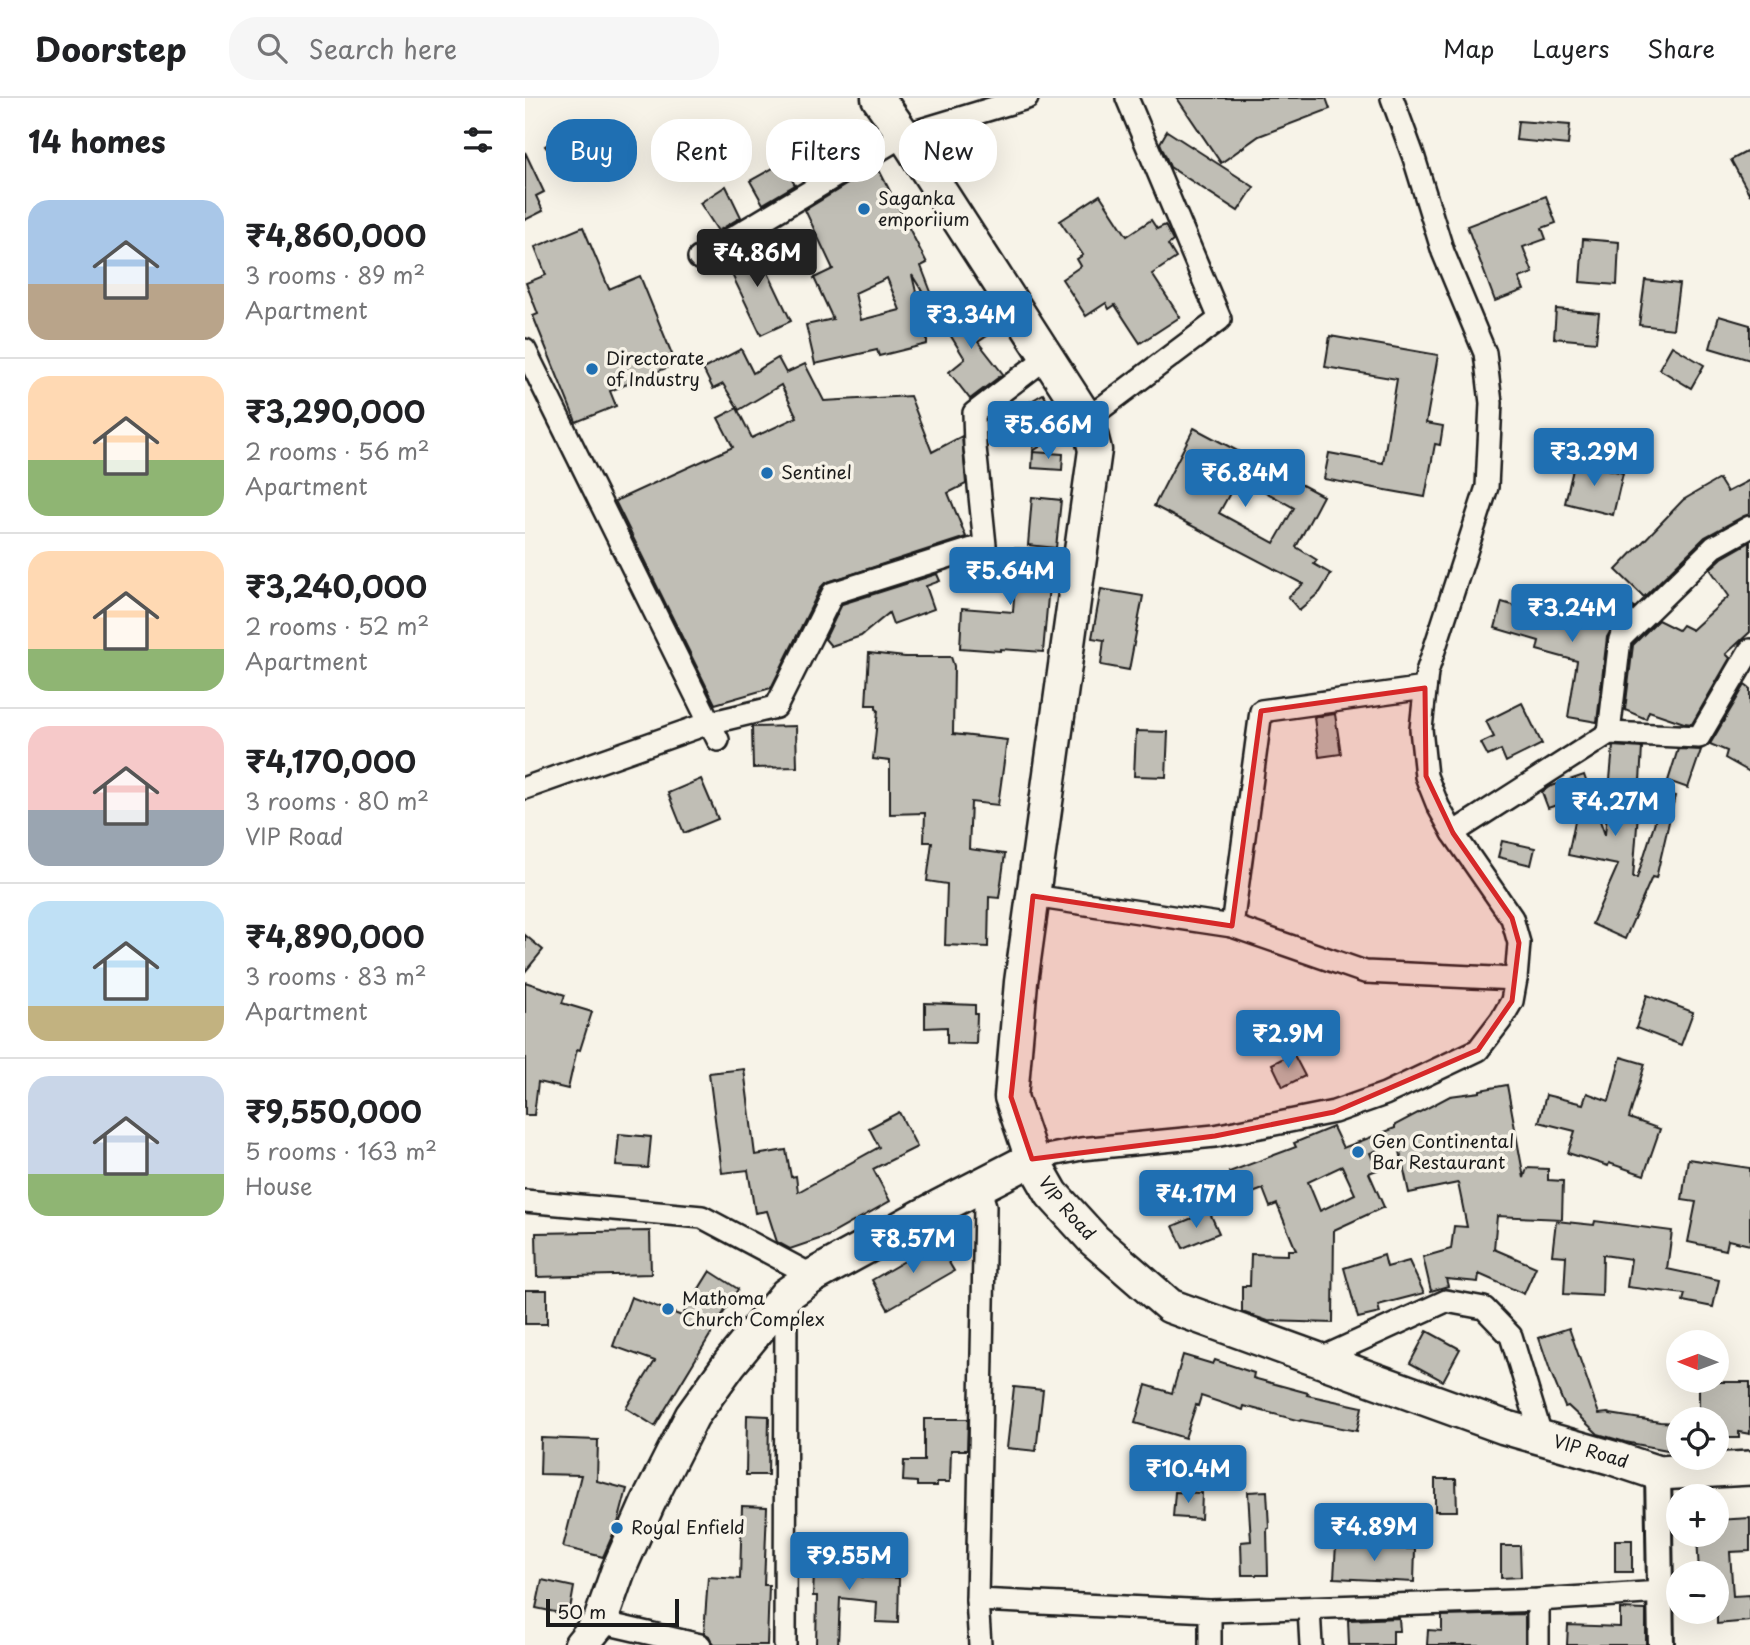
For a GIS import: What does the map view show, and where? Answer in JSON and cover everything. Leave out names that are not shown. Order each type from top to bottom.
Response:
[{"type":"highway","name":"VIP Road","points":[[590,1633],[648,1503],[692,1416],[730,1363],[786,1295],[813,1276],[1032,1159],[1052,1194],[1086,1230],[1170,1306],[1504,1427],[1658,1473],[1750,1468]]},
{"type":"main road","points":[[878,98],[899,128]]},
{"type":"main road","points":[[934,182],[1087,419],[1095,450],[1021,982],[1011,1097],[1032,1159]]},
{"type":"street","points":[[957,119],[1027,98]]},
{"type":"street","points":[[1087,419],[1220,319],[1127,98]]},
{"type":"street","points":[[1032,1159],[1081,1149],[1215,1136],[1334,1112],[1385,1094],[1478,1050],[1512,1001],[1519,943],[1512,918],[1453,833],[1438,806],[1426,776],[1421,729],[1427,672],[1487,487],[1491,403],[1485,353],[1443,252],[1392,98]]},
{"type":"street","points":[[699,258],[899,138]]},
{"type":"street","points":[[525,350],[713,732]]},
{"type":"street","points":[[525,788],[713,732],[776,706],[833,593],[985,545],[974,413],[1047,357]]},
{"type":"street","points":[[1609,733],[1620,639],[1714,547],[1750,527]]},
{"type":"street","points":[[1453,833],[1609,733],[1699,737],[1750,650]]},
{"type":"street","points":[[1233,926],[1261,711],[1425,688]]},
{"type":"street","points":[[1033,895],[1233,926],[1364,972],[1516,979]]},
{"type":"street","points":[[979,1187],[985,1206],[977,1600],[980,1645]]},
{"type":"street","points":[[525,1201],[702,1217],[813,1276]]},
{"type":"street","points":[[785,1645],[786,1295]]},
{"type":"street","points":[[1317,1360],[1446,1301],[1484,1308],[1511,1336],[1542,1438]]},
{"type":"street","points":[[1658,1473],[1661,1645]]},
{"type":"street","points":[[977,1600],[1210,1611],[1538,1600],[1661,1592]]},
{"type":"street","points":[[1538,1600],[1538,1645]]},
{"type":"street","points":[[1309,1609],[1311,1645]]},
{"type":"street","points":[[1210,1611],[1210,1645]]},
{"type":"street","points":[[590,1633],[700,1645]]},
{"type":"highlighted area","points":[[1425,688],[1426,776],[1453,833],[1512,918],[1519,943],[1512,1001],[1478,1050],[1334,1112],[1215,1136],[1032,1159],[1011,1097],[1033,896],[1232,926],[1261,711]]},
{"type":"building","points":[[1177,98],[1326,98],[1330,109],[1259,136],[1221,163]]},
{"type":"building","points":[[1518,121],[1570,125],[1568,145],[1516,140]]},
{"type":"building","points":[[1167,131],[1254,187],[1238,211],[1170,167],[1160,143]]},
{"type":"building","points":[[1750,150],[1750,195],[1731,160]]},
{"type":"building","points":[[525,152],[544,192],[536,196],[543,211],[525,220]]},
{"type":"building","points":[[766,172],[766,182],[793,182],[795,185],[763,204],[751,182]]},
{"type":"building","points":[[851,182],[885,182],[927,263],[921,266],[931,292],[925,296],[912,275],[927,344],[879,356],[877,350],[815,364],[806,325],[833,319],[814,278],[833,269],[805,210]],"holes":[[[887,278],[900,310],[861,320],[855,293]]]},
{"type":"building","points":[[726,186],[741,217],[718,231],[700,203]]},
{"type":"building","points":[[1100,195],[1127,236],[1151,220],[1157,229],[1165,225],[1173,241],[1168,245],[1176,258],[1152,274],[1180,317],[1140,343],[1115,305],[1109,309],[1106,303],[1086,316],[1062,279],[1081,266],[1077,259],[1083,255],[1060,221]]},
{"type":"building","points":[[1546,196],[1556,223],[1542,228],[1546,239],[1523,247],[1533,273],[1519,278],[1524,290],[1495,301],[1467,226]]},
{"type":"building","points":[[583,227],[609,289],[640,276],[676,364],[610,391],[616,406],[576,422],[533,316],[538,314],[526,283],[546,275],[535,247]]},
{"type":"building","points":[[1583,239],[1619,242],[1617,285],[1580,282]]},
{"type":"building","points":[[753,241],[791,321],[761,335],[724,258]]},
{"type":"building","points":[[1645,280],[1679,284],[1673,329],[1639,325]]},
{"type":"building","points":[[970,302],[990,334],[978,342],[1003,374],[970,399],[949,372],[965,359],[941,320]]},
{"type":"building","points":[[1556,309],[1599,313],[1596,342],[1554,338]]},
{"type":"building","points":[[1719,316],[1750,325],[1750,360],[1710,348]]},
{"type":"building","points":[[1330,336],[1438,355],[1426,423],[1443,426],[1440,445],[1435,444],[1425,497],[1324,479],[1329,453],[1383,463],[1397,379],[1325,367]]},
{"type":"building","points":[[1672,346],[1704,365],[1691,388],[1659,369]]},
{"type":"building","points":[[741,349],[753,373],[778,358],[786,373],[805,364],[824,401],[910,396],[932,452],[962,436],[966,484],[948,493],[966,537],[825,583],[771,688],[715,704],[615,501],[733,447],[718,418],[737,408],[752,438],[797,417],[781,385],[739,410],[723,384],[713,389],[703,369]]},
{"type":"building","points":[[1043,394],[1066,430],[1033,451],[1034,440],[1016,410]]},
{"type":"building","points":[[1194,428],[1323,496],[1296,547],[1317,560],[1314,564],[1331,574],[1320,592],[1299,610],[1288,597],[1303,584],[1154,506]],"holes":[[[1239,477],[1294,508],[1274,543],[1219,513]]]},
{"type":"building","points":[[1033,452],[1063,454],[1062,470],[1032,468]]},
{"type":"building","points":[[1575,461],[1623,473],[1613,515],[1565,503]]},
{"type":"building","points":[[1719,479],[1727,492],[1750,480],[1750,514],[1705,537],[1644,597],[1616,570],[1683,500]]},
{"type":"building","points":[[1032,497],[1061,500],[1056,548],[1028,545]]},
{"type":"building","points":[[1750,542],[1750,632],[1726,654],[1730,658],[1692,724],[1649,711],[1646,719],[1625,710],[1633,645],[1658,620],[1678,630],[1682,625],[1692,630],[1729,596],[1710,569],[1722,558]]},
{"type":"building","points":[[998,548],[1039,549],[1038,585],[1049,586],[1043,652],[960,648],[962,608],[1013,612],[1015,582],[988,581],[988,558]]},
{"type":"building","points":[[937,574],[940,581],[926,586],[934,609],[893,624],[889,613],[861,636],[831,646],[825,639],[842,604]]},
{"type":"building","points":[[1101,589],[1143,596],[1129,670],[1101,665],[1104,640],[1092,638]]},
{"type":"building","points":[[1604,591],[1634,607],[1607,637],[1597,722],[1568,717],[1577,661],[1537,650],[1539,641],[1495,628],[1502,602],[1546,615],[1548,608],[1588,619]]},
{"type":"building","points":[[869,653],[905,657],[951,657],[954,666],[953,734],[1007,740],[998,805],[971,802],[969,849],[1005,854],[999,898],[989,897],[988,947],[945,945],[947,884],[927,881],[932,842],[924,842],[925,813],[890,814],[890,761],[873,759],[878,710],[876,705],[866,705]]},
{"type":"building","points":[[1745,685],[1750,689],[1750,772],[1725,758],[1727,751],[1710,744]]},
{"type":"building","points":[[1522,703],[1542,744],[1506,762],[1501,750],[1488,756],[1481,743],[1494,737],[1486,721]]},
{"type":"building","points":[[1335,714],[1341,754],[1319,757],[1314,717]]},
{"type":"building","points":[[796,726],[797,767],[753,768],[752,727]]},
{"type":"building","points":[[1136,731],[1168,732],[1166,777],[1134,776]]},
{"type":"building","points":[[1613,746],[1642,748],[1640,781],[1632,780],[1626,808],[1637,810],[1638,813],[1633,878],[1637,878],[1664,793],[1675,796],[1656,878],[1652,877],[1625,939],[1592,924],[1618,865],[1568,855],[1580,797],[1548,808],[1542,792],[1584,775],[1605,835]]},
{"type":"building","points":[[1678,749],[1701,750],[1688,788],[1668,781]]},
{"type":"building","points":[[701,779],[718,819],[684,833],[668,793]]},
{"type":"building","points":[[1502,841],[1535,848],[1531,865],[1498,857]]},
{"type":"building","points":[[525,935],[543,950],[525,972]]},
{"type":"building","points":[[525,982],[565,995],[562,1003],[592,1012],[580,1050],[577,1049],[568,1089],[538,1082],[534,1115],[525,1115]]},
{"type":"building","points":[[1647,995],[1693,1012],[1681,1045],[1636,1028]]},
{"type":"building","points":[[925,1003],[975,1005],[976,1044],[947,1043],[947,1027],[925,1028]]},
{"type":"building","points":[[1293,1053],[1305,1076],[1283,1087],[1272,1064]]},
{"type":"building","points":[[1621,1057],[1645,1064],[1629,1118],[1660,1129],[1644,1175],[1568,1153],[1575,1131],[1539,1122],[1546,1095],[1583,1104],[1587,1093],[1609,1101]]},
{"type":"building","points":[[744,1069],[755,1155],[786,1150],[791,1177],[796,1176],[798,1192],[879,1147],[869,1128],[899,1112],[917,1147],[873,1169],[890,1201],[828,1236],[790,1249],[777,1242],[767,1211],[755,1213],[748,1170],[722,1173],[709,1073]]},
{"type":"building","points":[[1507,1085],[1524,1178],[1527,1168],[1548,1169],[1548,1180],[1563,1181],[1562,1219],[1497,1216],[1494,1249],[1536,1267],[1524,1294],[1479,1274],[1478,1282],[1446,1279],[1448,1286],[1431,1291],[1423,1257],[1451,1249],[1454,1226],[1467,1227],[1458,1183],[1409,1193],[1398,1142],[1370,1153],[1377,1170],[1369,1173],[1384,1207],[1334,1230],[1333,1323],[1268,1321],[1242,1312],[1242,1286],[1250,1286],[1251,1254],[1288,1255],[1288,1250],[1296,1250],[1277,1204],[1270,1207],[1263,1189],[1234,1200],[1236,1204],[1214,1213],[1206,1193],[1233,1182],[1229,1172],[1296,1147],[1294,1143],[1333,1127],[1343,1148],[1395,1128],[1395,1125],[1450,1096]],"holes":[[[1342,1166],[1355,1194],[1320,1211],[1308,1182]]]},
{"type":"building","points":[[619,1134],[651,1137],[648,1168],[616,1166]]},
{"type":"building","points":[[1688,1159],[1750,1168],[1750,1245],[1728,1240],[1726,1250],[1688,1242],[1696,1202],[1682,1200]]},
{"type":"building","points":[[1209,1211],[1219,1233],[1183,1248],[1173,1226]]},
{"type":"building","points":[[1556,1221],[1594,1225],[1595,1221],[1672,1231],[1667,1269],[1719,1280],[1713,1307],[1683,1301],[1685,1294],[1627,1287],[1631,1259],[1603,1255],[1602,1296],[1564,1294],[1566,1256],[1552,1255]]},
{"type":"building","points":[[650,1231],[651,1274],[537,1277],[536,1233]]},
{"type":"building","points":[[937,1242],[954,1271],[888,1309],[872,1280]]},
{"type":"building","points":[[1384,1255],[1387,1267],[1409,1261],[1424,1293],[1378,1305],[1380,1313],[1358,1318],[1344,1268]]},
{"type":"building","points":[[710,1271],[738,1289],[655,1426],[626,1408],[655,1361],[613,1346],[631,1297],[682,1316]]},
{"type":"building","points":[[525,1290],[547,1290],[547,1324],[525,1324]]},
{"type":"building","points":[[1569,1328],[1599,1414],[1608,1413],[1666,1422],[1666,1450],[1598,1434],[1568,1406],[1565,1407],[1539,1338]]},
{"type":"building","points":[[1427,1331],[1460,1349],[1443,1381],[1410,1363]]},
{"type":"building","points":[[1183,1355],[1213,1364],[1215,1360],[1254,1373],[1253,1378],[1308,1393],[1307,1395],[1362,1407],[1357,1431],[1300,1421],[1244,1406],[1243,1410],[1201,1396],[1185,1438],[1135,1423],[1146,1385],[1172,1393]]},
{"type":"building","points":[[1729,1382],[1750,1382],[1750,1434],[1739,1432],[1739,1438],[1729,1438],[1729,1407],[1699,1407],[1699,1393],[1729,1393]]},
{"type":"building","points":[[1014,1387],[1043,1390],[1036,1451],[1007,1448]]},
{"type":"building","points":[[747,1415],[769,1416],[768,1475],[746,1475]]},
{"type":"building","points":[[924,1419],[968,1419],[967,1450],[951,1450],[950,1482],[937,1482],[937,1486],[917,1486],[917,1482],[903,1481],[904,1461],[924,1461]]},
{"type":"building","points":[[541,1438],[598,1440],[597,1481],[627,1489],[618,1523],[603,1557],[563,1547],[581,1475],[540,1474]]},
{"type":"building","points":[[1435,1479],[1456,1479],[1457,1511],[1435,1511]]},
{"type":"building","points":[[1267,1491],[1268,1575],[1242,1575],[1241,1542],[1251,1541],[1248,1492]]},
{"type":"building","points":[[1175,1492],[1202,1493],[1201,1519],[1173,1517]]},
{"type":"building","points":[[742,1506],[767,1507],[764,1585],[769,1585],[767,1645],[713,1645],[709,1636],[704,1633],[708,1577],[740,1579]]},
{"type":"building","points":[[1750,1518],[1750,1551],[1730,1552],[1733,1596],[1750,1595],[1750,1621],[1729,1623],[1729,1561],[1698,1561],[1698,1547],[1729,1547],[1729,1519]]},
{"type":"building","points":[[1615,1540],[1632,1540],[1632,1572],[1615,1572]]},
{"type":"building","points":[[1336,1544],[1415,1549],[1414,1582],[1334,1578]]},
{"type":"building","points":[[1501,1546],[1520,1546],[1521,1577],[1501,1578]]},
{"type":"building","points":[[815,1550],[864,1554],[862,1577],[899,1578],[898,1623],[876,1622],[877,1602],[840,1598],[838,1645],[816,1645],[817,1596],[813,1596]]},
{"type":"building","points":[[542,1580],[574,1587],[569,1615],[536,1608]]},
{"type":"building","points":[[1620,1609],[1646,1610],[1646,1645],[1567,1645],[1568,1625],[1620,1627]]},
{"type":"building","points":[[1525,1614],[1525,1645],[1427,1645],[1428,1630],[1442,1631],[1442,1616]]},
{"type":"building","points":[[1399,1618],[1400,1631],[1393,1631],[1393,1645],[1349,1645],[1348,1620]]},
{"type":"place","name":"Saganka emporiium","points":[[864,209]]},
{"type":"place","name":"Directorate of Industry","points":[[592,369]]},
{"type":"place","name":"Sentinel","points":[[767,473]]},
{"type":"place","name":"Gen Continental Bar Restaurant","points":[[1358,1152]]},
{"type":"place","name":"Mathoma Church Complex","points":[[668,1309]]},
{"type":"place","name":"Royal Enfield","points":[[617,1528]]}]
